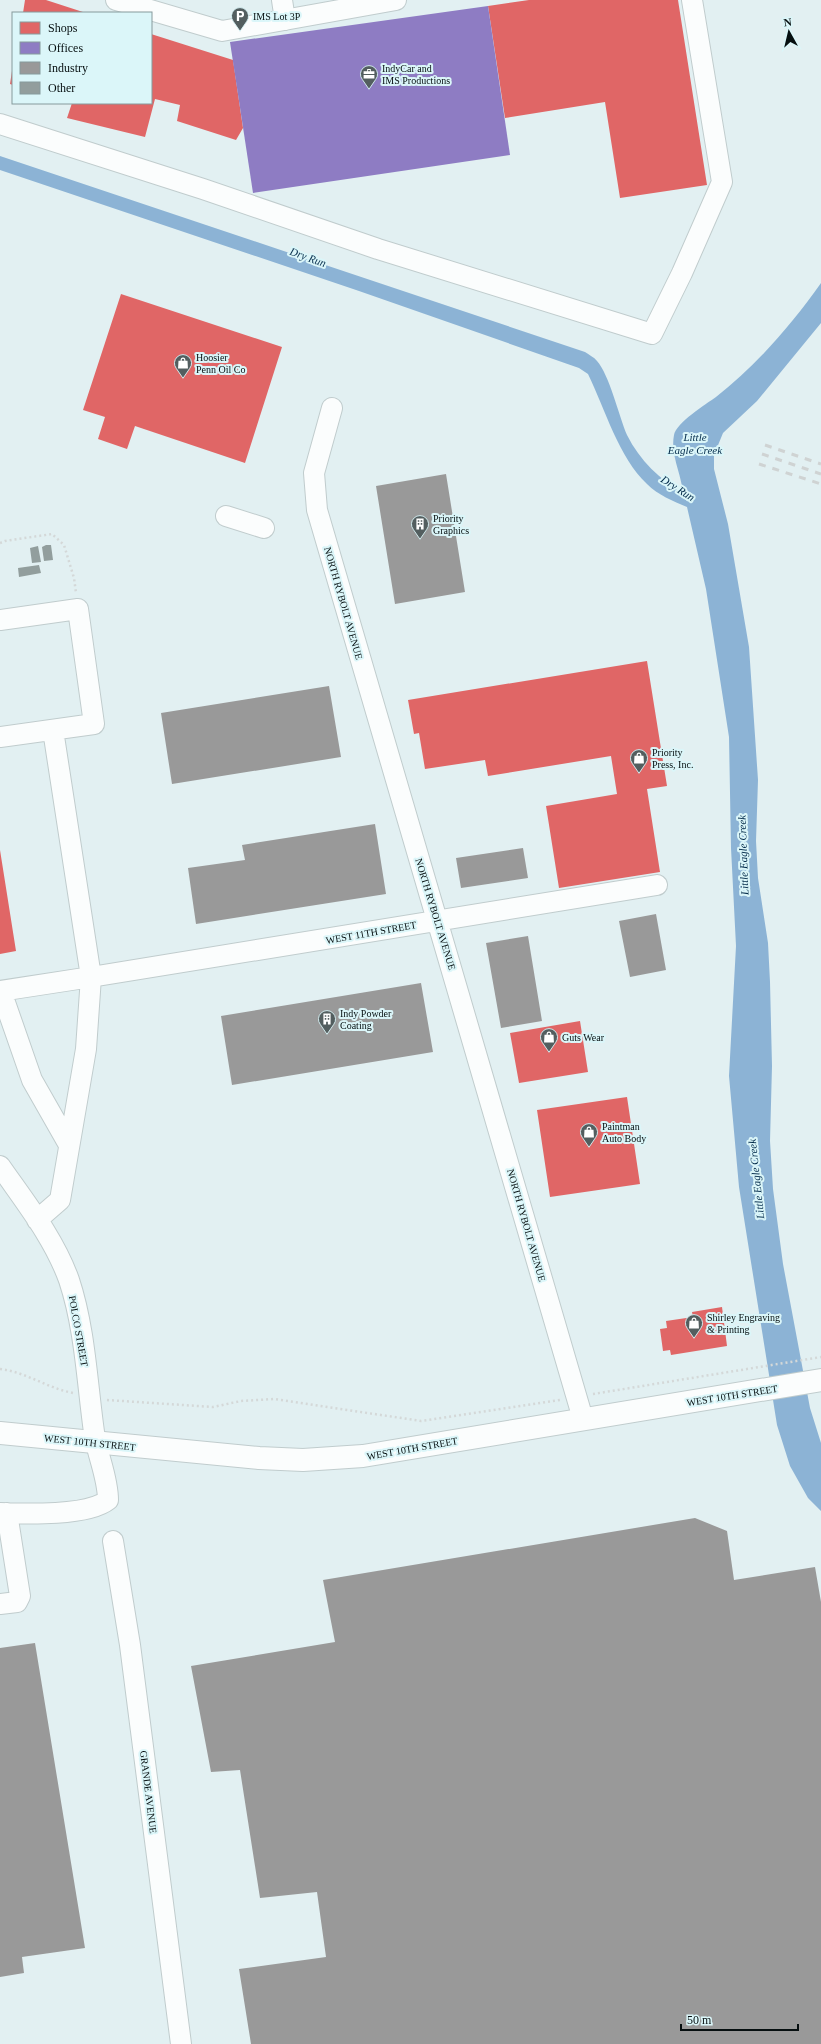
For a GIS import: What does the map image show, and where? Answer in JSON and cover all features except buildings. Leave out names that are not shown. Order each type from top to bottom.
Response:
[{"type":"main road","name":"WEST 10TH STREET","points":[[0,1433],[224,1456],[303,1460],[363,1456],[821,1380]]},
{"type":"street","points":[[116,0],[222,31],[285,20],[317,7],[396,0]]},
{"type":"street","points":[[282,0],[285,20]]},
{"type":"street","points":[[0,124],[203,189],[378,249],[652,334],[682,273],[722,182],[692,0]]},
{"type":"street","name":"NORTH RYBOLT AVENUE","points":[[332,408],[314,473],[317,510],[583,1419]]},
{"type":"street","points":[[226,516],[264,528]]},
{"type":"street","points":[[0,620],[78,609],[94,724],[0,738]]},
{"type":"street","points":[[37,1220],[60,1200],[86,1049],[91,977],[53,730]]},
{"type":"street","name":"WEST 11TH STREET","points":[[0,991],[180,964],[657,886]]},
{"type":"street","points":[[0,991],[32,1080],[69,1145]]},
{"type":"street","name":"POLCO STREET","points":[[0,1166],[37,1220],[62,1265],[72,1291],[79,1318],[96,1443],[108,1489],[108,1500],[100,1506],[62,1512],[3,1513]]},
{"type":"street","points":[[0,1604],[20,1600],[7,1555],[3,1513]]},
{"type":"street","name":"GRANDE AVENUE","points":[[113,1542],[130,1645],[181,2044]]},
{"type":"path","points":[[0,544],[4,541],[52,534],[64,545],[74,578],[78,609]]},
{"type":"path","points":[[0,1369],[16,1371],[62,1391],[114,1401],[213,1407],[241,1402],[274,1400],[421,1421],[821,1357]]},
{"type":"water","name":"Little Eagle Creek","points":[[0,156],[585,352],[597,361],[606,375],[627,435],[638,453],[651,469],[683,494],[673,442],[676,430],[699,409],[731,385],[773,344],[821,283],[821,323],[757,401],[723,433],[714,455],[714,469],[728,524],[749,647],[758,780],[756,841],[758,878],[768,943],[770,982],[772,1066],[770,1141],[773,1189],[783,1264],[810,1408],[821,1443],[821,1511],[808,1498],[790,1466],[777,1425],[739,1187],[729,1076],[736,946],[731,848],[729,737],[706,589],[687,507],[656,491],[637,473],[628,461],[613,432],[588,374],[579,368],[359,291],[0,170]]},
{"type":"railway","points":[[765,445],[821,464]]},
{"type":"railway","points":[[762,454],[821,474]]},
{"type":"railway","points":[[759,464],[821,484]]},
{"type":"place","name":"IMS Lot 3P","points":[[240,31]]},
{"type":"place","name":"IndyCar and IMS Productions","points":[[369,89]]},
{"type":"place","name":"Hoosier Penn Oil Co","points":[[183,378]]},
{"type":"place","name":"Priority Graphics","points":[[420,539]]},
{"type":"place","name":"Priority Press, Inc.","points":[[639,773]]},
{"type":"place","name":"Indy Powder Coating","points":[[327,1034]]},
{"type":"place","name":"Guts Wear","points":[[549,1052]]},
{"type":"place","name":"Paintman Auto Body","points":[[589,1147]]},
{"type":"place","name":"Shirley Engraving & Printing","points":[[694,1338]]},
{"type":"water label","name":"Dry Run","points":[[308,257]]},
{"type":"water label","name":"Dry Run","points":[[678,488]]}]
